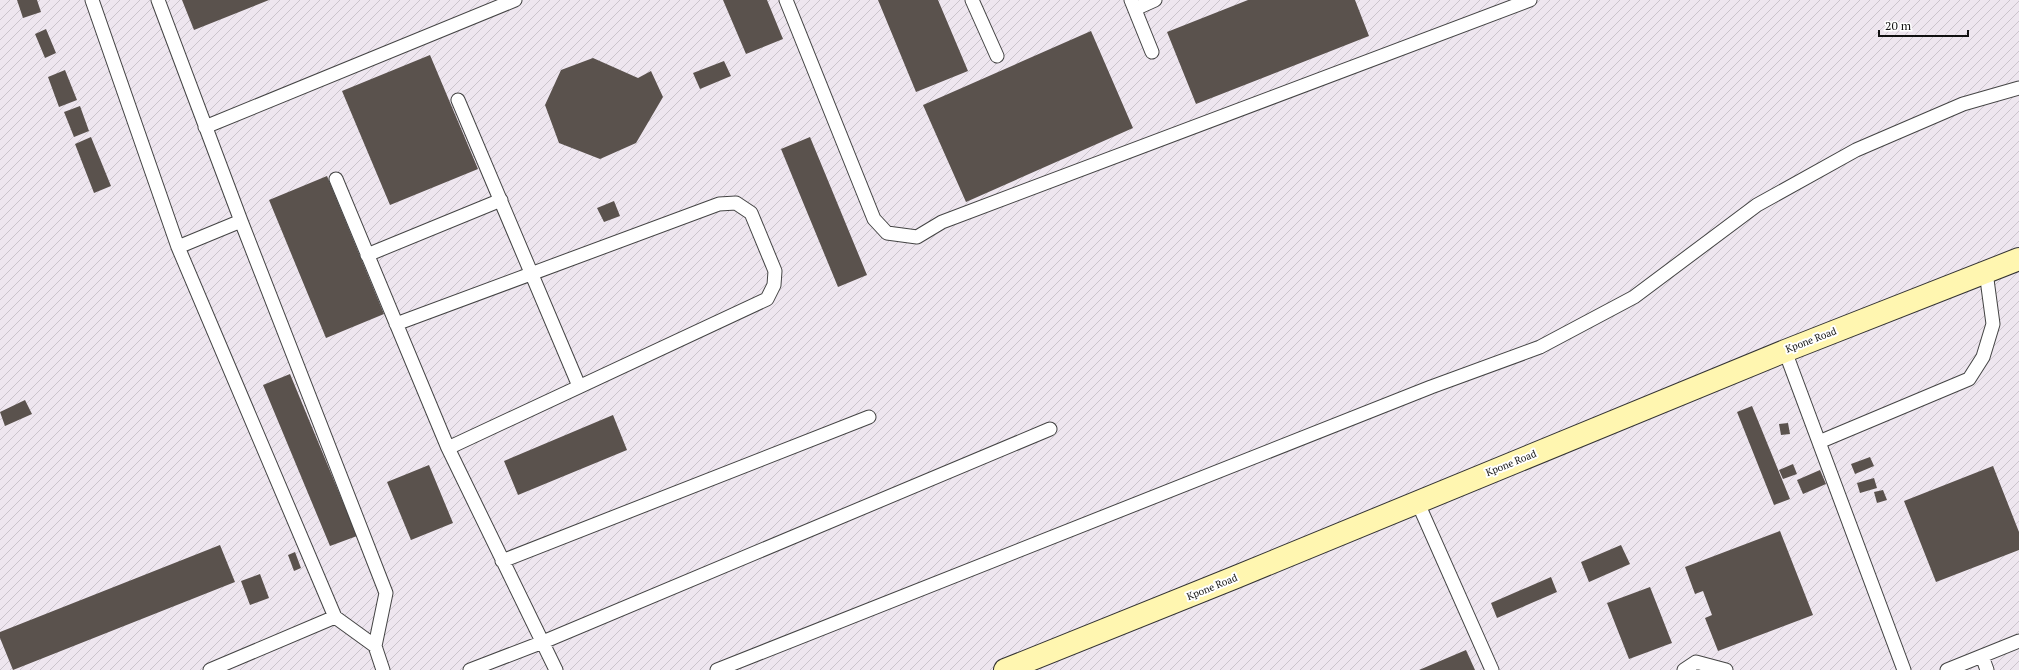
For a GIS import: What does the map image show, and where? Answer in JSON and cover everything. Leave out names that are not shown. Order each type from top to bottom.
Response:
[{"type":"main road","name":"Kpone Road","points":[[1005,670],[1236,577],[1785,350],[2019,259]]},
{"type":"lane","points":[[92,0],[178,247],[335,617],[375,646]]},
{"type":"lane","points":[[158,0],[240,221],[386,593],[375,646],[383,670]]},
{"type":"lane","points":[[205,127],[515,0]]},
{"type":"lane","points":[[786,0],[874,219],[887,233],[917,237],[942,222],[1530,0]]},
{"type":"lane","points":[[972,0],[997,56]]},
{"type":"lane","points":[[1152,52],[1133,5],[1155,0]]},
{"type":"lane","points":[[717,670],[1424,390],[1540,347],[1634,297],[1757,205],[1856,150],[1963,104],[2019,88]]},
{"type":"lane","points":[[458,100],[580,386]]},
{"type":"lane","points":[[336,179],[448,448],[556,670]]},
{"type":"lane","points":[[367,255],[501,200]]},
{"type":"lane","points":[[396,324],[532,272],[719,204],[736,203],[751,212],[775,272],[774,285],[767,299],[448,448]]},
{"type":"lane","points":[[178,247],[240,221]]},
{"type":"lane","points":[[1819,442],[1969,378],[1983,357],[1993,324],[1986,272]]},
{"type":"lane","points":[[1785,350],[1904,670]]},
{"type":"lane","points":[[502,561],[869,417]]},
{"type":"lane","points":[[470,670],[543,642],[1050,429]]},
{"type":"lane","points":[[1417,501],[1492,670]]},
{"type":"lane","points":[[210,670],[335,617]]},
{"type":"lane","points":[[1947,670],[2019,641]]},
{"type":"lane","points":[[1982,656],[1987,670]]},
{"type":"lane","points":[[1684,670],[1696,662],[1726,670]]},
{"type":"shaded area","points":[[0,0],[2019,0],[2019,670],[0,670]]},
{"type":"building","points":[[17,0],[37,0],[41,12],[23,18]]},
{"type":"building","points":[[182,0],[269,0],[194,30]]},
{"type":"building","points":[[723,0],[767,0],[783,39],[746,54]]},
{"type":"building","points":[[878,0],[938,0],[968,71],[916,92]]},
{"type":"building","points":[[1248,0],[1355,0],[1369,36],[1196,104],[1167,32]]},
{"type":"building","points":[[46,29],[56,53],[45,58],[35,34]]},
{"type":"building","points":[[1091,31],[1133,128],[966,202],[923,105]]},
{"type":"building","points":[[430,55],[478,169],[390,205],[342,91]]},
{"type":"building","points":[[593,58],[638,78],[651,71],[663,97],[636,143],[600,159],[559,143],[545,105],[561,70]]},
{"type":"building","points":[[724,61],[731,76],[700,89],[693,73]]},
{"type":"building","points":[[65,70],[77,100],[59,107],[48,77]]},
{"type":"building","points":[[80,106],[89,131],[74,137],[64,112]]},
{"type":"building","points":[[91,137],[111,186],[94,193],[75,144]]},
{"type":"building","points":[[810,137],[867,275],[838,287],[781,149]]},
{"type":"building","points":[[327,176],[384,314],[326,338],[269,200]]},
{"type":"building","points":[[614,201],[620,216],[604,222],[597,208]]},
{"type":"building","points":[[290,374],[357,536],[330,546],[263,385]]},
{"type":"building","points":[[25,400],[32,414],[5,426],[0,412]]},
{"type":"building","points":[[1752,406],[1790,499],[1774,505],[1737,412]]},
{"type":"building","points":[[613,415],[627,450],[518,495],[504,461]]},
{"type":"building","points":[[1788,423],[1790,434],[1781,435],[1779,424]]},
{"type":"building","points":[[1870,457],[1874,466],[1855,474],[1851,464]]},
{"type":"building","points":[[1793,464],[1797,474],[1783,479],[1779,470]]},
{"type":"building","points":[[429,465],[453,523],[411,540],[387,482]]},
{"type":"building","points":[[1993,466],[2019,532],[2019,550],[1936,582],[1904,501]]},
{"type":"building","points":[[1820,470],[1826,484],[1803,494],[1797,480]]},
{"type":"building","points":[[1874,478],[1877,488],[1860,493],[1857,483]]},
{"type":"building","points":[[1883,490],[1887,500],[1877,503],[1874,492]]},
{"type":"building","points":[[1780,531],[1813,615],[1718,651],[1705,618],[1712,615],[1703,591],[1695,594],[1685,567]]},
{"type":"building","points":[[220,545],[235,582],[13,670],[0,638],[0,632]]},
{"type":"building","points":[[1621,545],[1630,564],[1589,582],[1581,562]]},
{"type":"building","points":[[295,552],[301,568],[294,571],[288,555]]},
{"type":"building","points":[[260,574],[269,598],[250,605],[241,581]]},
{"type":"building","points":[[1551,577],[1557,592],[1497,618],[1491,603]]},
{"type":"building","points":[[1650,587],[1672,643],[1629,659],[1607,603]]},
{"type":"building","points":[[1466,650],[1475,670],[1419,670]]}]
